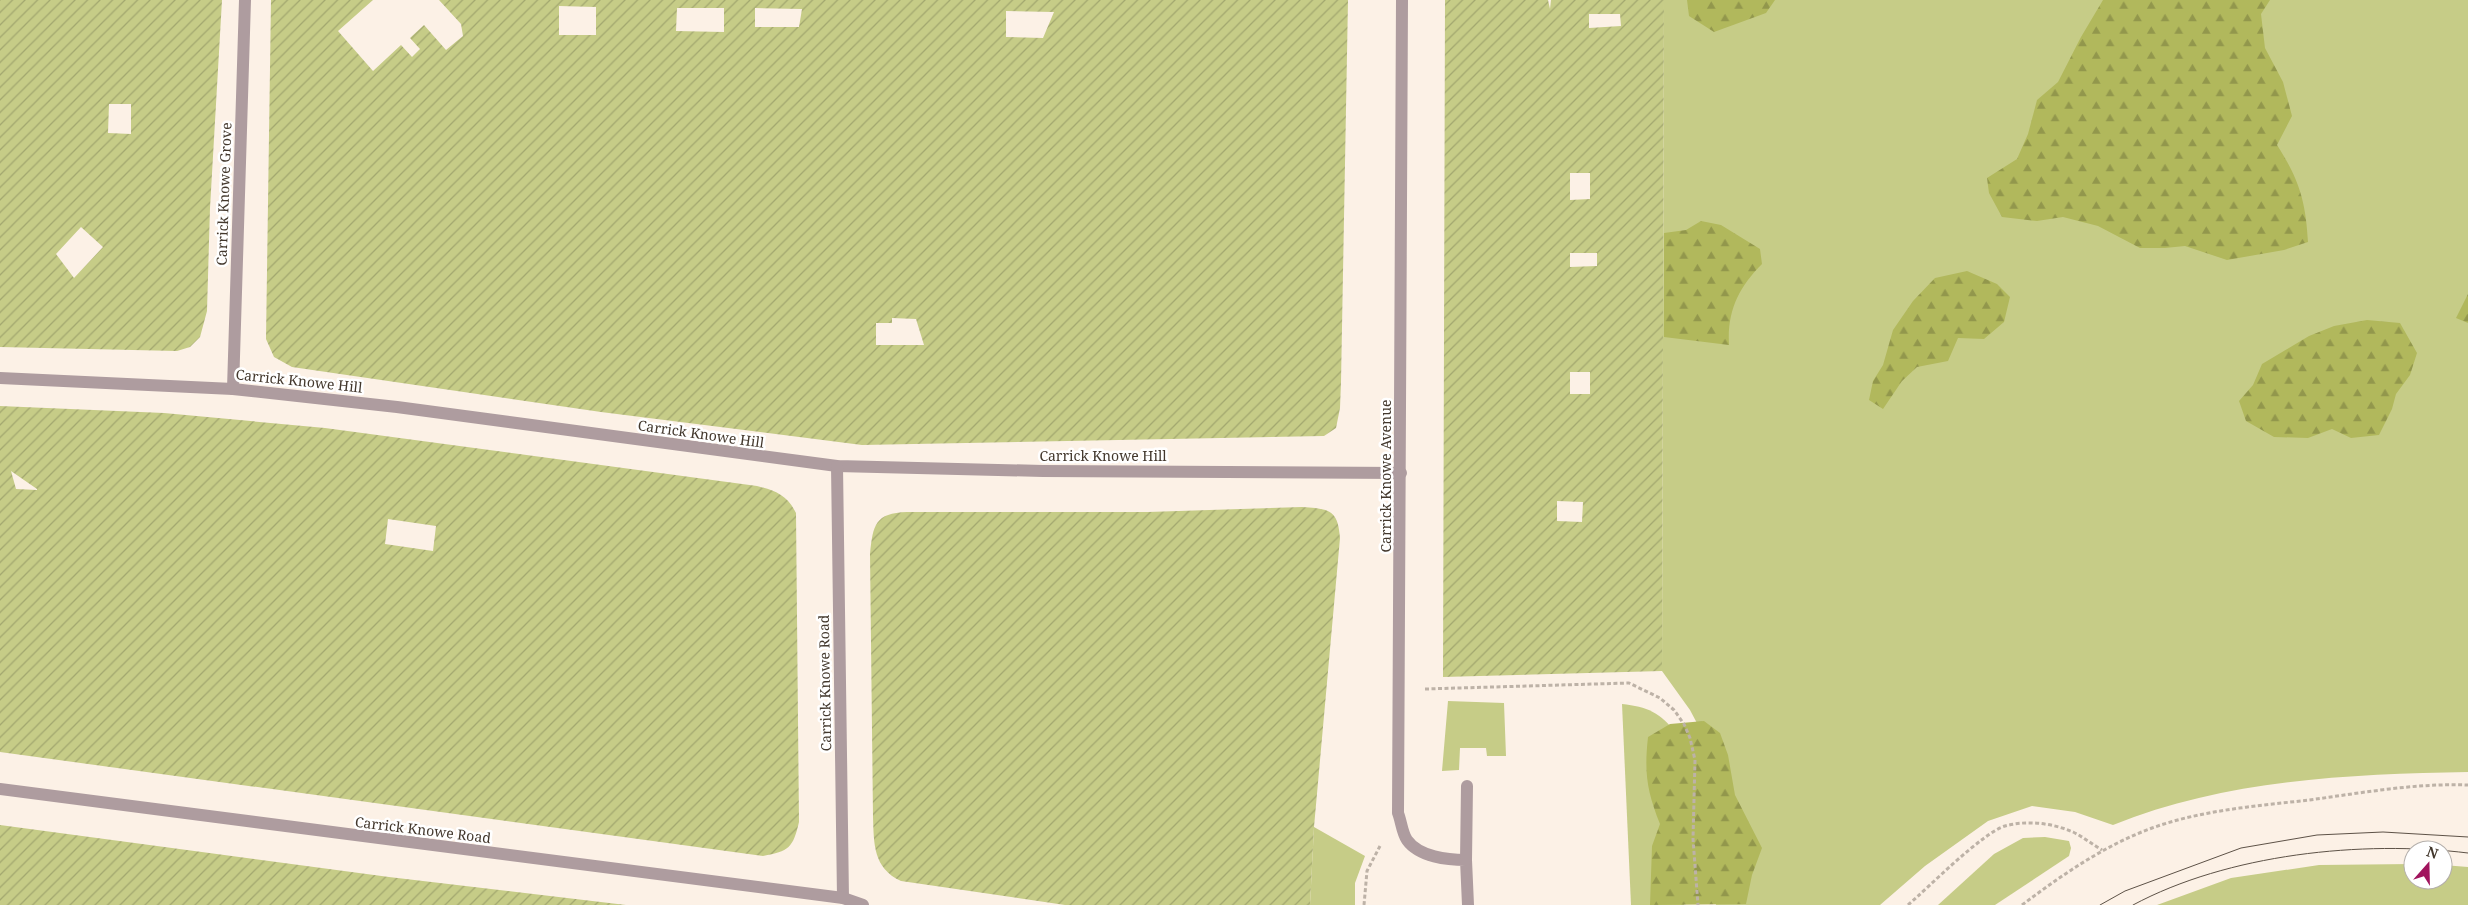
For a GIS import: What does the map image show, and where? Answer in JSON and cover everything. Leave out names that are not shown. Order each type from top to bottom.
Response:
[{"type":"street","name":"Carrick Knowe Grove","points":[[233,389],[245,0]]},
{"type":"street","name":"Carrick Knowe Avenue","points":[[1402,0],[1398,813],[1407,840],[1426,854],[1448,860],[1466,860]]},
{"type":"street","name":"Carrick Knowe Hill","points":[[0,378],[233,389],[397,407],[837,466],[1043,471],[1401,473]]},
{"type":"street","name":"Carrick Knowe Road","points":[[837,466],[842,898]]},
{"type":"street","points":[[1466,786],[1468,905]]},
{"type":"street","name":"Carrick Knowe Road","points":[[0,789],[842,898],[863,905]]},
{"type":"path","points":[[1400,690],[1629,683],[1660,698],[1674,710],[1684,724],[1690,738],[1695,760],[1693,839],[1698,905]]},
{"type":"path","points":[[2022,905],[2102,850],[2153,828],[2202,815],[2369,792],[2468,785]]},
{"type":"path","points":[[1364,905],[1367,871],[1398,813]]},
{"type":"path","points":[[1908,905],[1982,840],[2004,826],[2027,823],[2049,824],[2074,833],[2102,850]]},
{"type":"green space","points":[[0,0],[222,0],[210,208],[207,311],[200,337],[190,347],[177,351],[0,347]],"holes":[[[109,104],[131,104],[131,134],[108,133]],[[81,227],[103,247],[74,278],[56,254]]]},
{"type":"green space","points":[[271,0],[373,0],[338,31],[373,71],[401,45],[412,57],[420,49],[410,38],[424,25],[446,50],[463,36],[461,24],[439,0],[1348,0],[1340,408],[1336,428],[1324,436],[862,445],[601,412],[292,367],[274,357],[266,339]],"holes":[[[559,6],[596,7],[596,35],[559,35]],[[677,8],[724,8],[724,32],[676,31]],[[755,8],[802,9],[799,27],[755,27]],[[1006,11],[1054,12],[1043,38],[1006,37]],[[892,318],[916,319],[924,345],[876,345],[876,323],[892,323]]]},
{"type":"green space","points":[[1445,0],[1548,0],[1550,9],[1551,0],[1664,0],[1662,671],[1443,677]],"holes":[[[1589,14],[1620,14],[1621,26],[1589,28]],[[1570,173],[1590,173],[1590,199],[1570,200]],[[1570,253],[1597,253],[1597,266],[1570,267]],[[1570,372],[1590,372],[1590,394],[1570,394]],[[1557,501],[1583,502],[1582,522],[1557,521]]]},
{"type":"green space","points":[[1664,0],[2468,0],[2468,772],[2378,775],[2288,782],[2199,798],[2155,810],[2113,825],[2075,812],[2032,806],[1988,821],[1925,866],[1880,905],[1716,905],[1699,727],[1690,710],[1662,671]]},
{"type":"green space","points":[[1687,0],[1775,0],[1766,13],[1714,32],[1689,16]]},
{"type":"green space","points":[[2103,0],[2270,0],[2261,14],[2265,48],[2283,82],[2292,116],[2277,145],[2291,169],[2300,191],[2308,242],[2284,250],[2227,260],[2185,246],[2140,248],[2098,226],[2063,217],[2037,221],[2002,217],[1989,193],[1987,178],[2017,159],[2028,134],[2037,100],[2058,82]]},
{"type":"green space","points":[[1701,221],[1721,225],[1760,249],[1762,264],[1741,291],[1732,310],[1729,345],[1664,337],[1664,233],[1686,230]]},
{"type":"green space","points":[[1967,271],[1997,284],[2010,297],[2004,322],[1984,339],[1958,338],[1948,361],[1917,367],[1902,381],[1883,409],[1869,400],[1873,381],[1883,365],[1893,330],[1913,301],[1935,278]]},
{"type":"green space","points":[[2468,294],[2468,323],[2456,318]]},
{"type":"green space","points":[[2367,320],[2400,323],[2417,353],[2410,375],[2396,394],[2392,409],[2379,435],[2351,438],[2332,429],[2308,438],[2274,437],[2246,421],[2239,401],[2253,385],[2262,364],[2309,336],[2334,326]]},
{"type":"green space","points":[[0,406],[164,413],[325,428],[757,486],[785,498],[796,513],[799,822],[792,843],[779,852],[763,856],[0,752]],"holes":[[[11,471],[37,489],[37,490],[16,489]],[[388,519],[436,526],[433,551],[385,544]]]},
{"type":"green space","points":[[1302,507],[1330,512],[1337,521],[1340,538],[1314,827],[1310,905],[1065,905],[901,881],[885,869],[877,854],[873,827],[870,554],[875,528],[882,518],[896,513],[907,512],[1148,512]]},
{"type":"green space","points":[[1448,701],[1504,703],[1506,756],[1487,756],[1486,748],[1460,748],[1459,770],[1442,771]]},
{"type":"green space","points":[[1622,704],[1653,712],[1665,720],[1676,734],[1684,905],[1631,905]]},
{"type":"green space","points":[[1704,721],[1720,733],[1728,755],[1735,795],[1762,848],[1752,875],[1746,904],[1650,905],[1652,846],[1660,824],[1649,791],[1646,761],[1648,737],[1670,724]]},
{"type":"green space","points":[[0,825],[389,877],[626,905],[0,905]]},
{"type":"green space","points":[[1314,827],[1365,856],[1355,883],[1355,905],[1310,905]]},
{"type":"green space","points":[[2045,837],[2069,841],[2071,848],[2069,856],[1995,905],[1938,905],[1994,854],[2023,838]]},
{"type":"green space","points":[[2403,864],[2403,890],[2453,890],[2453,866],[2468,867],[2468,905],[2157,905],[2231,878],[2319,865]]},
{"type":"tram line","points":[[2100,905],[2125,891],[2241,848],[2317,835],[2383,832],[2468,837]]},
{"type":"tram line","points":[[2133,905],[2170,888],[2211,874],[2253,863],[2296,855],[2384,848],[2427,849],[2468,853]]}]
